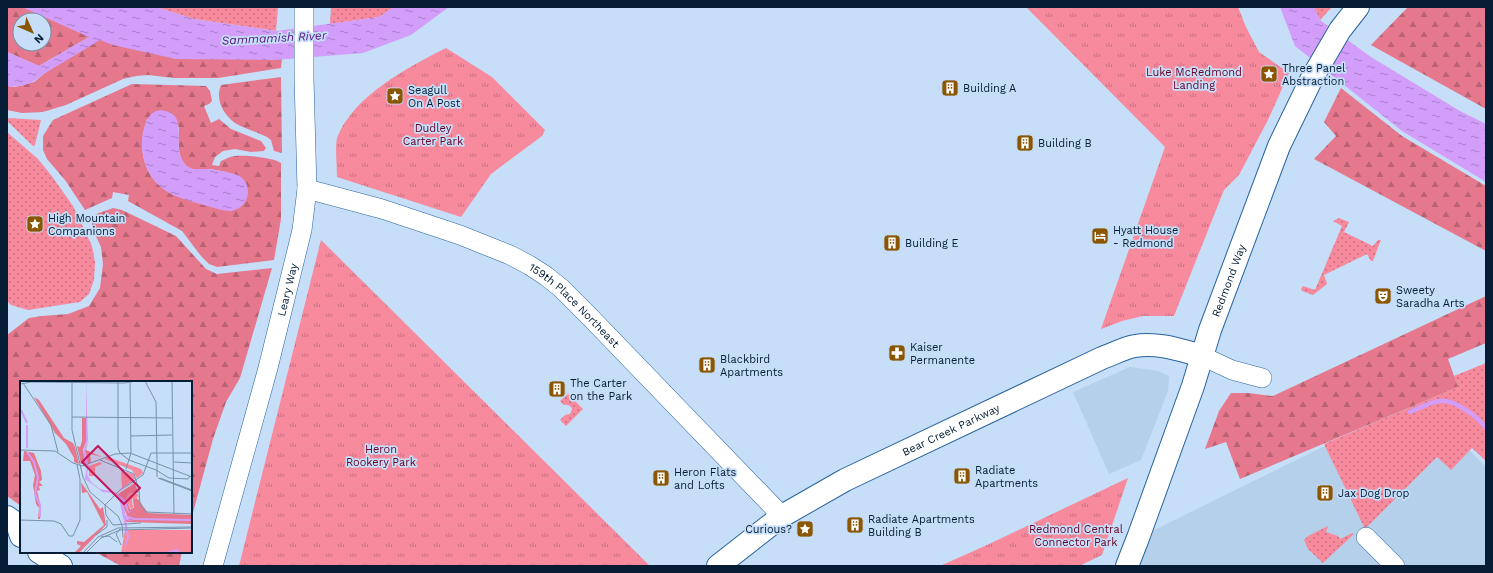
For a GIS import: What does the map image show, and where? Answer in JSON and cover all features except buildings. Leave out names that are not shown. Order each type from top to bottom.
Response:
[{"type":"main road","name":"Redmond Way","points":[[1127,566],[1186,407],[1210,330],[1279,146],[1312,78],[1340,30],[1358,7]]},
{"type":"main road","name":"Bear Creek Parkway","points":[[718,566],[782,516],[845,480],[1102,358],[1134,347],[1151,345],[1172,348],[1202,356]]},
{"type":"main road","points":[[7,517],[17,524],[20,533]]},
{"type":"main road","points":[[7,542],[20,541]]},
{"type":"main road","points":[[41,553],[61,566]]},
{"type":"street","name":"Leary Way","points":[[213,566],[237,485],[284,307],[302,230],[307,189],[304,7]]},
{"type":"street","name":"159th Place Northeast","points":[[307,189],[382,209],[460,235],[529,265],[546,276],[562,288],[782,516]]},
{"type":"street","points":[[1202,356],[1232,370],[1262,378]]},
{"type":"street","points":[[1366,537],[1395,566]]},
{"type":"shaded area","points":[[1130,367],[1158,371],[1169,376],[1168,391],[1141,460],[1109,474],[1073,392]]},
{"type":"shaded area","points":[[1418,400],[1486,467],[1486,566],[1127,566],[1138,538]]},
{"type":"green space","points":[[7,7],[22,7],[37,12],[12,12],[12,52],[52,52],[52,17],[176,59],[282,59],[281,68],[218,78],[174,78],[148,75],[136,76],[123,79],[66,105],[43,112],[22,113],[7,110],[7,86],[15,87],[34,82],[89,37],[39,66],[7,52]]},
{"type":"green space","points":[[156,7],[278,7],[276,31],[194,19]]},
{"type":"green space","points":[[331,7],[394,7],[379,17],[330,24]]},
{"type":"green space","name":"Luke McRedmond Landing","points":[[1026,7],[1238,7],[1246,27],[1259,52],[1289,73],[1268,120],[1239,175],[1224,190],[1174,316],[1143,316],[1122,321],[1101,329],[1165,147]]},
{"type":"green space","points":[[1314,7],[1332,7],[1320,20]]},
{"type":"green space","points":[[1408,7],[1486,7],[1486,109],[1371,45]]},
{"type":"green space","name":"Dudley Carter Park","points":[[446,48],[492,77],[545,130],[542,136],[491,174],[461,217],[337,177],[336,141],[345,123],[356,109],[383,84],[415,64]]},
{"type":"green space","points":[[281,77],[282,153],[274,151],[271,140],[267,137],[235,123],[221,106],[219,96],[221,85]]},
{"type":"green space","points":[[132,84],[206,86],[210,91],[212,101],[204,106],[211,123],[219,119],[231,129],[261,141],[266,148],[264,151],[251,152],[235,149],[223,151],[215,157],[212,165],[219,166],[221,161],[235,156],[271,159],[281,163],[281,219],[274,260],[217,267],[209,264],[182,231],[128,201],[129,195],[113,192],[112,198],[85,210],[65,180],[47,159],[43,150],[43,136],[53,120]],"holes":[[[147,119],[179,127],[178,139],[181,158],[184,164],[195,170],[209,169],[226,172],[206,205],[180,197],[165,190],[157,183],[146,167],[142,148],[144,129]]]},
{"type":"green space","points":[[1341,88],[1402,136],[1486,186],[1486,251],[1314,159],[1336,136],[1324,122]]},
{"type":"green space","points":[[7,118],[41,120],[35,145],[33,146],[7,121]]},
{"type":"green space","points":[[7,132],[38,159],[51,175],[73,206],[92,246],[95,262],[94,280],[89,294],[80,302],[28,310],[11,305],[7,301]]},
{"type":"green space","points":[[113,208],[122,210],[176,236],[206,269],[217,274],[272,268],[240,378],[226,402],[213,439],[192,516],[192,381],[20,381],[20,505],[7,496],[7,335],[29,318],[68,314],[89,306],[100,288],[103,264],[101,247],[92,228],[92,220],[96,214]]},
{"type":"green space","points":[[1339,218],[1349,222],[1344,232],[1373,246],[1378,240],[1381,240],[1373,261],[1371,261],[1367,254],[1324,275],[1327,284],[1313,295],[1302,291],[1301,289],[1303,286],[1315,290],[1342,226],[1333,221]]},
{"type":"green space","name":"Heron Rookery Park","points":[[321,240],[650,566],[239,566]]},
{"type":"green space","points":[[1486,296],[1486,343],[1448,359],[1458,387],[1240,479],[1226,442],[1205,449],[1219,411],[1231,393],[1248,393],[1273,396]]},
{"type":"green space","points":[[1486,363],[1486,461],[1472,448],[1451,470],[1437,457],[1365,529],[1324,444],[1458,387],[1454,376]]},
{"type":"green space","points":[[568,394],[583,409],[566,426],[560,420],[565,415],[570,414],[572,409],[560,401]]},
{"type":"green space","name":"Redmond Central Connector Park","points":[[1128,478],[1102,555],[1079,566],[940,566],[987,545]]},
{"type":"green space","points":[[1328,526],[1326,532],[1338,536],[1340,539],[1353,533],[1354,534],[1323,563],[1308,549],[1304,540],[1308,536]]},
{"type":"green space","points":[[97,553],[182,553],[179,566],[121,566]]},
{"type":"water","name":"Sammamish River","points":[[22,7],[156,7],[194,19],[276,31],[379,17],[394,7],[449,7],[411,35],[363,53],[275,60],[176,59],[113,45],[100,40],[30,83],[22,86],[7,86],[7,52],[39,66],[89,37],[52,20],[52,12],[33,12]]},
{"type":"water","points":[[1280,7],[1314,7],[1320,20],[1371,57],[1460,111],[1486,124],[1486,182],[1402,131],[1295,46]]},
{"type":"water","points":[[160,110],[170,112],[178,123],[180,155],[186,166],[195,169],[219,170],[241,177],[245,181],[248,192],[242,206],[231,211],[226,211],[187,200],[169,193],[158,185],[145,164],[142,140],[144,128],[148,118],[156,111]]},
{"type":"waterway","points":[[1410,412],[1425,405],[1446,401],[1465,410],[1486,428]]},
{"type":"place","name":"Three Panel Abstraction","points":[[1269,74]]},
{"type":"place","name":"Building A","points":[[950,88]]},
{"type":"place","name":"Seagull On A Post","points":[[395,96]]},
{"type":"place","name":"Building B","points":[[1025,143]]},
{"type":"place","name":"High Mountain Companions","points":[[35,224]]},
{"type":"place","name":"Hyatt House - Redmond","points":[[1100,236]]},
{"type":"place","name":"Building E","points":[[892,243]]},
{"type":"place","name":"Sweety Saradha Arts","points":[[1383,296]]},
{"type":"place","name":"Kaiser Permanente","points":[[897,353]]},
{"type":"place","name":"Blackbird Apartments","points":[[707,365]]},
{"type":"place","name":"The Carter on the Park","points":[[557,389]]},
{"type":"place","name":"Radiate Apartments","points":[[962,476]]},
{"type":"place","name":"Heron Flats and Lofts","points":[[661,478]]},
{"type":"place","name":"Jax Dog Drop","points":[[1325,493]]},
{"type":"place","name":"Radiate Apartments Building B","points":[[855,525]]},
{"type":"place","name":"Curious?","points":[[805,529]]}]
